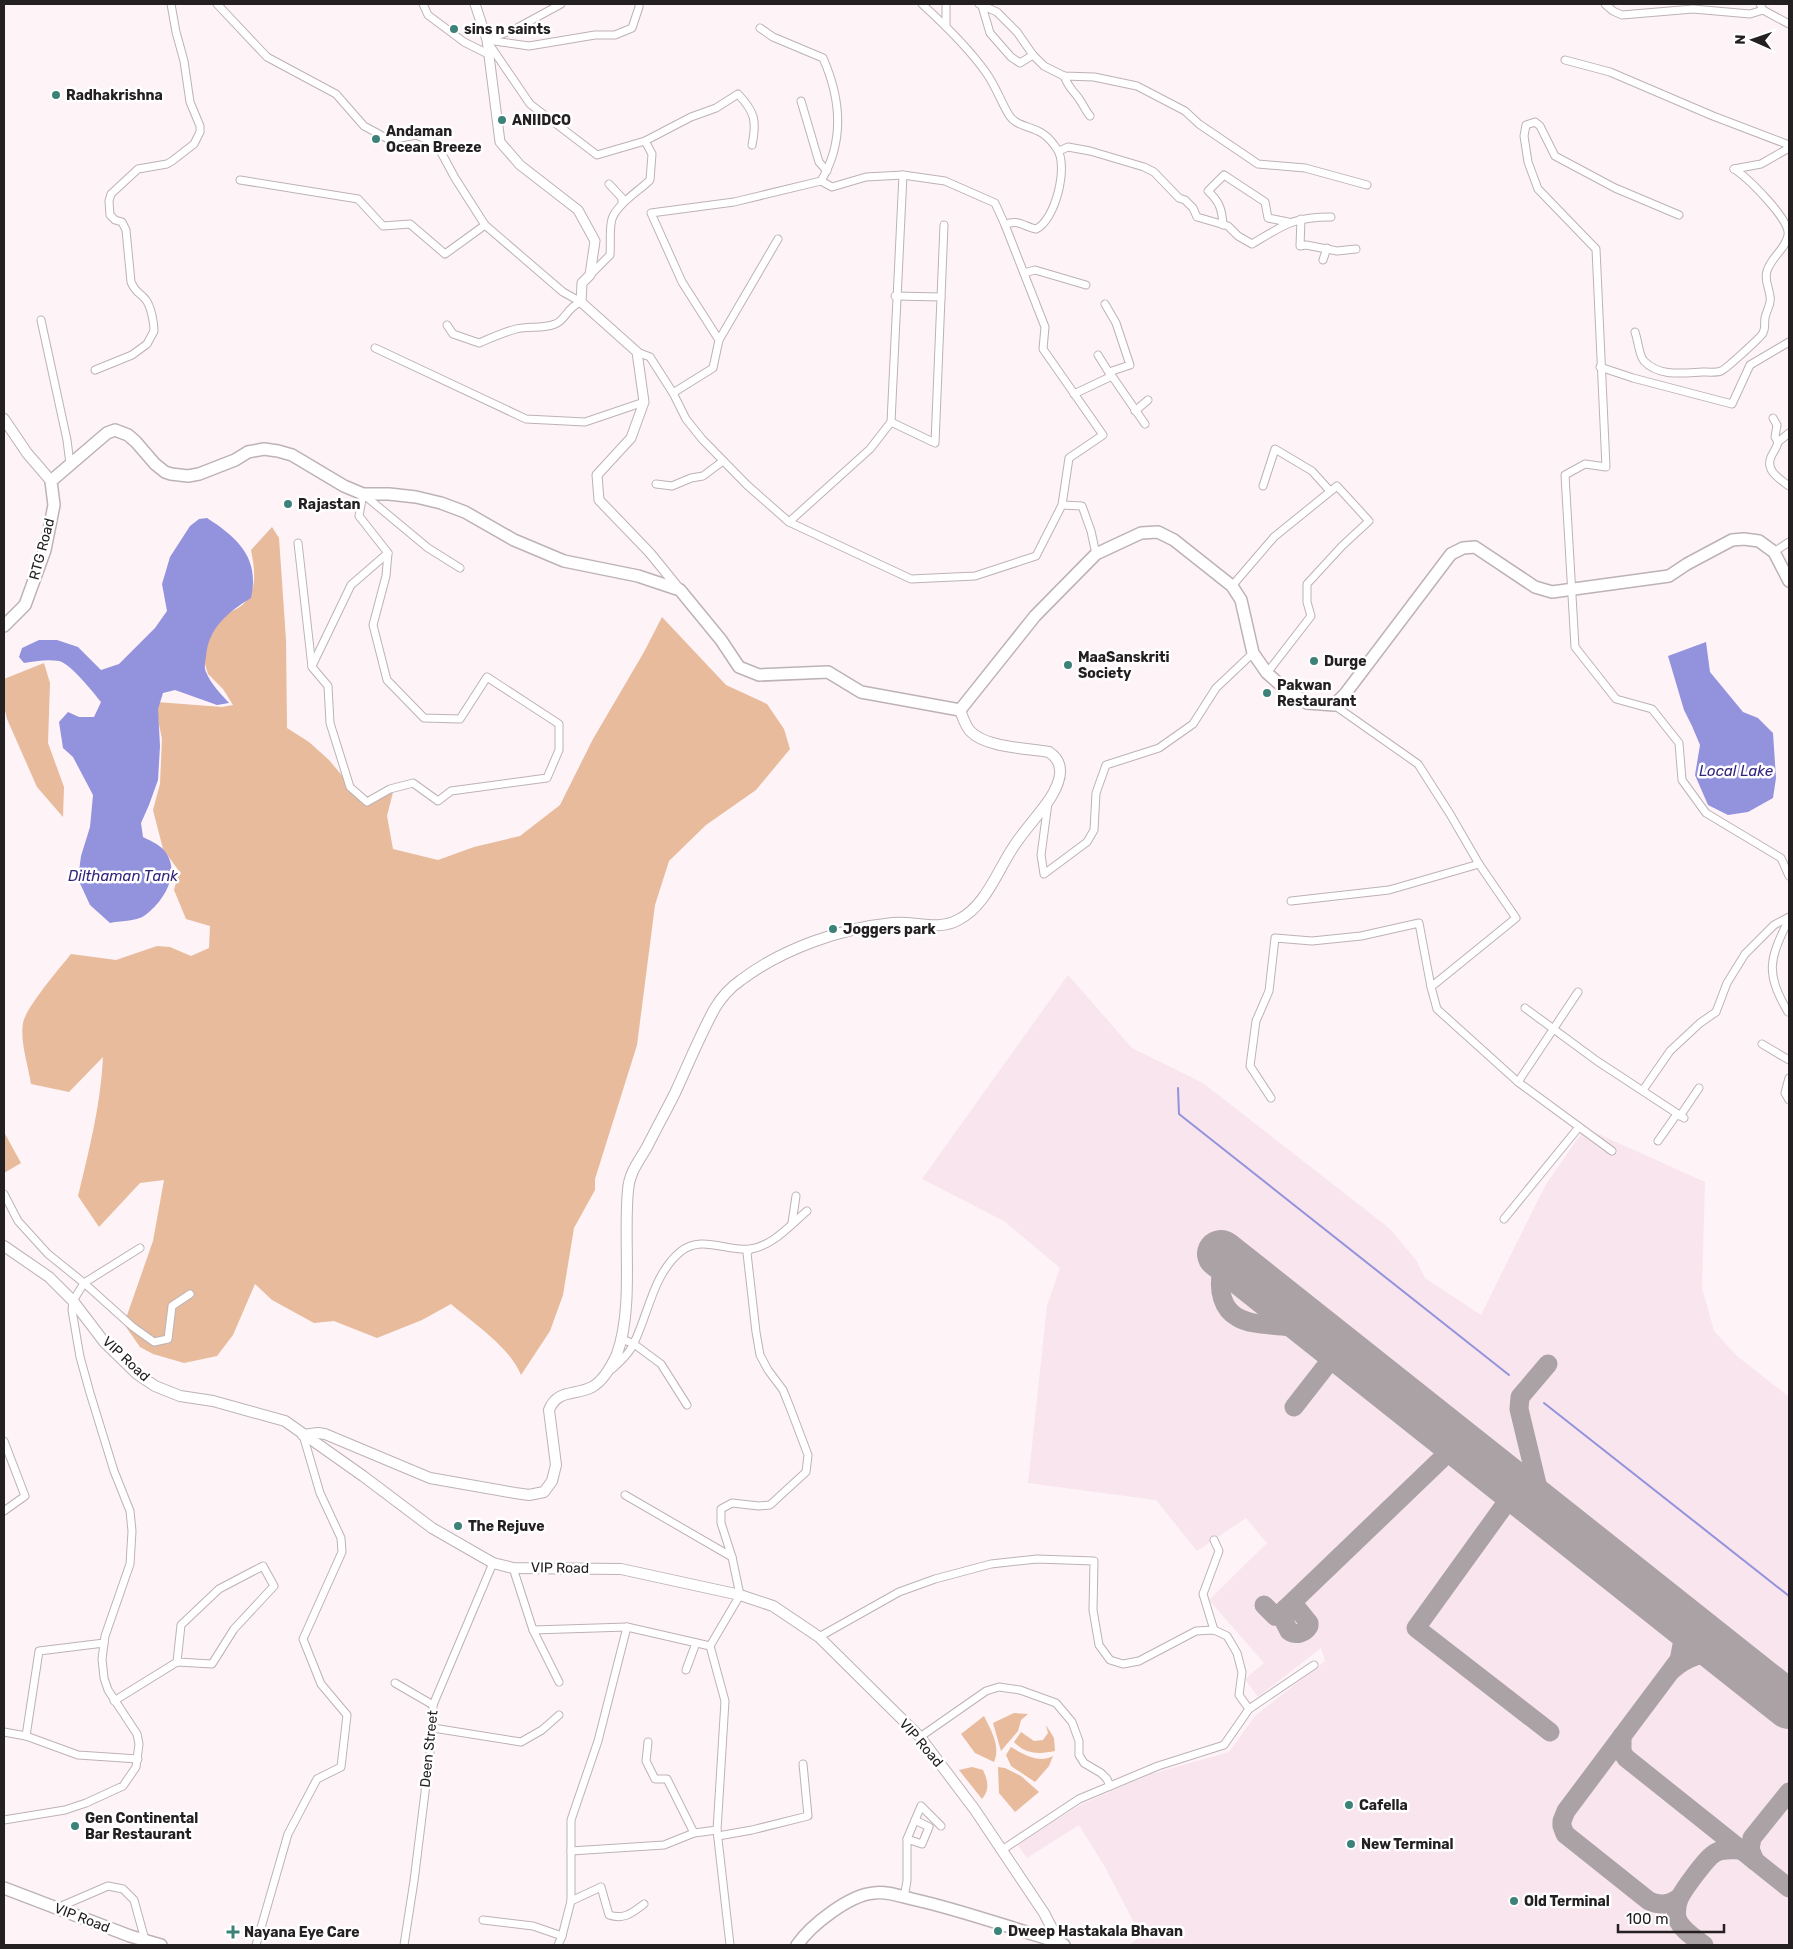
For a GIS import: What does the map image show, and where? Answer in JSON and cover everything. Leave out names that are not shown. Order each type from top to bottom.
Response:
[{"type":"main road","points":[[4,419],[26,453],[51,481],[107,433],[115,430],[128,435],[155,464],[171,474],[188,476],[199,474],[235,460],[248,452],[264,449],[292,456],[344,486],[363,494],[416,497],[441,503],[465,512],[514,540],[564,561],[638,576],[680,590],[721,640],[739,667],[759,675],[828,672],[861,692],[960,710]]},
{"type":"main road","name":"RTG Road","points":[[4,626],[25,605],[45,550],[54,504],[51,481]]},
{"type":"main road","points":[[960,710],[1036,616],[1096,554],[1140,533],[1158,532],[1181,545],[1232,586],[1241,600],[1253,653],[1267,673],[1285,690],[1307,703],[1334,705],[1345,694],[1380,649],[1451,554],[1463,548],[1476,548],[1502,563],[1535,587],[1552,592],[1669,576],[1686,564],[1732,540],[1744,539],[1759,541],[1774,552],[1789,581]]},
{"type":"main road","points":[[303,1434],[326,1434],[430,1478],[515,1494],[537,1494],[544,1492],[549,1487],[555,1474],[548,1415],[552,1403],[558,1397],[590,1388],[604,1375],[616,1357],[622,1339],[625,1308],[629,1180],[674,1094],[712,1015],[725,995],[738,982],[766,963],[820,939],[880,925],[896,923],[939,925],[959,920],[981,902],[1015,844],[1055,790],[1061,775],[1057,759],[1049,752],[1008,746],[984,740],[969,730],[960,710]]},
{"type":"main road","name":"VIP Road","points":[[4,1246],[49,1277],[74,1301],[106,1343],[136,1374],[155,1386],[180,1396],[213,1401],[285,1421],[432,1528],[492,1563],[513,1568],[621,1569],[740,1595],[773,1606],[819,1637],[920,1737],[975,1810],[1044,1913],[1061,1944]]},
{"type":"main road","name":"VIP Road","points":[[4,1888],[161,1945]]},
{"type":"main road","name":"VIP Road","points":[[797,1945],[814,1926],[858,1896],[876,1892],[940,1905],[1061,1944]]},
{"type":"street","points":[[95,370],[132,355],[147,344],[154,331],[148,304],[145,298],[134,290],[131,282],[126,230],[122,222],[115,220],[110,215],[108,207],[111,194],[138,169],[167,164],[172,161],[194,144],[200,132],[200,126],[190,102],[184,61],[171,4]]},
{"type":"street","points":[[217,4],[267,57],[336,94],[364,126],[390,140],[416,135],[436,143],[455,178],[485,225],[563,292],[581,302],[637,352],[650,358],[673,393],[686,419],[702,439],[747,485],[789,522],[911,579],[975,576],[1036,556],[1062,505],[1069,458],[1103,435],[1044,349],[1045,327],[995,203],[945,181],[903,175],[866,177],[832,187],[821,181],[734,202],[651,213],[682,282],[719,340]]},
{"type":"street","points":[[423,4],[428,15],[464,42],[488,54]]},
{"type":"street","points":[[475,4],[487,40],[500,142],[520,165],[578,210],[595,241],[590,275]]},
{"type":"street","points":[[487,40],[517,28],[561,4]]},
{"type":"street","points":[[487,40],[529,46],[595,35],[615,36],[632,28],[639,4]]},
{"type":"street","points":[[922,4],[946,26],[986,74],[1003,101],[1009,116],[1024,126],[1040,132],[1059,151],[1062,168],[1061,184],[1048,218],[1042,226],[1036,229],[1017,222],[1010,222],[1005,225]]},
{"type":"street","points":[[946,4],[946,26]]},
{"type":"street","points":[[1605,4],[1613,11],[1622,15],[1693,9],[1750,14],[1762,7],[1789,24]]},
{"type":"street","points":[[980,5],[990,33],[1011,57],[1020,63],[1033,55]]},
{"type":"street","points":[[980,5],[997,12],[1017,32],[1033,55],[1044,66],[1064,76],[1094,77],[1137,86],[1185,111],[1199,124],[1258,164],[1305,168],[1368,185]]},
{"type":"street","points":[[760,28],[772,37],[823,58],[831,76],[838,108],[837,137],[833,156],[821,181]]},
{"type":"street","points":[[487,40],[530,104],[597,155],[645,141],[692,117],[716,108],[738,94],[751,108],[754,118],[752,146]]},
{"type":"street","points":[[1565,60],[1610,72],[1789,146]]},
{"type":"street","points":[[1064,76],[1070,89],[1078,96],[1083,108],[1090,116]]},
{"type":"street","points":[[802,100],[819,162],[827,171]]},
{"type":"street","points":[[1679,215],[1615,188],[1555,156],[1540,126],[1535,122],[1526,124],[1524,136],[1528,162],[1538,189],[1596,249],[1606,467],[1584,464],[1565,475],[1575,647],[1616,698],[1652,709],[1679,744],[1682,780],[1706,814],[1781,858],[1789,876]]},
{"type":"street","points":[[581,302],[582,283],[610,255],[612,219],[622,204],[650,180],[652,154],[645,141]]},
{"type":"street","points":[[1636,332],[1643,360],[1653,368],[1670,374],[1721,371],[1762,335],[1766,326],[1765,317],[1771,304],[1766,282],[1766,272],[1770,262],[1786,243],[1789,233],[1786,224],[1779,215],[1748,180],[1734,169],[1761,164],[1789,146]]},
{"type":"street","points":[[1059,151],[1068,147],[1090,151],[1144,167],[1154,172],[1179,198],[1185,200],[1193,208],[1197,217],[1228,226],[1238,236],[1252,244],[1288,222],[1310,217],[1331,217]]},
{"type":"street","points":[[789,522],[870,450],[891,422],[903,175]]},
{"type":"street","points":[[1223,225],[1222,210],[1217,199],[1208,192],[1224,175],[1265,202],[1268,218],[1288,222]]},
{"type":"street","points":[[240,180],[358,199],[383,226],[410,224],[445,254],[485,225]]},
{"type":"street","points":[[609,184],[622,198],[622,204]]},
{"type":"street","points":[[1301,219],[1300,246],[1306,245],[1337,251],[1356,249]]},
{"type":"street","points":[[891,422],[935,443],[944,225]]},
{"type":"street","points":[[673,393],[713,368],[719,340],[778,239]]},
{"type":"street","points":[[1324,260],[1327,248]]},
{"type":"street","points":[[1024,273],[1035,270],[1086,285]]},
{"type":"street","points":[[896,296],[941,297]]},
{"type":"street","points":[[447,325],[453,334],[479,343],[516,329],[540,328],[555,324],[559,322],[572,305],[581,302]]},
{"type":"street","points":[[1074,394],[1130,365],[1116,322],[1105,304]]},
{"type":"street","points":[[41,320],[67,440],[70,464]]},
{"type":"street","points":[[1600,367],[1633,378],[1732,404],[1750,365],[1789,342]]},
{"type":"street","points":[[375,348],[526,419],[585,422],[644,402]]},
{"type":"street","points":[[637,352],[644,402],[631,438],[597,475],[599,500],[650,552],[680,590]]},
{"type":"street","points":[[1098,354],[1145,424]]},
{"type":"street","points":[[1136,411],[1148,400]]},
{"type":"street","points":[[1773,418],[1778,425],[1775,437],[1778,442]]},
{"type":"street","points":[[1789,433],[1778,442],[1770,459],[1770,468],[1776,476],[1789,486]]},
{"type":"street","points":[[1263,486],[1275,450],[1312,471],[1330,492]]},
{"type":"street","points":[[656,484],[672,486],[691,478],[704,476],[723,461]]},
{"type":"street","points":[[1232,586],[1274,536],[1337,486],[1369,521],[1342,546],[1307,584],[1307,602],[1311,616],[1267,673]]},
{"type":"street","points":[[298,542],[312,667],[328,686],[330,723],[350,787],[367,802],[390,789],[413,783],[438,801],[451,791],[547,778],[559,750],[559,724],[487,677],[460,719],[424,718],[387,680],[373,625],[386,576],[388,553],[359,516],[363,494],[428,548],[460,568]]},
{"type":"street","points":[[1062,505],[1082,506],[1091,531],[1096,554]]},
{"type":"street","points":[[1774,552],[1789,542]]},
{"type":"street","points":[[312,667],[351,586],[388,553]]},
{"type":"street","points":[[1048,801],[1041,855],[1044,874],[1087,842],[1094,830],[1096,792],[1106,765],[1160,748],[1193,724],[1216,688],[1253,653]]},
{"type":"street","points":[[1334,705],[1418,764],[1479,864],[1516,918],[1431,987]]},
{"type":"street","points":[[1291,901],[1389,890],[1479,864]]},
{"type":"street","points":[[1788,1012],[1776,992],[1771,970],[1778,942],[1789,918]]},
{"type":"street","points":[[1643,1090],[1670,1051],[1700,1023],[1716,1012],[1727,983],[1745,954],[1774,925],[1789,918]]},
{"type":"street","points":[[1271,1098],[1250,1066],[1256,1022],[1269,992],[1275,938],[1312,941],[1351,937],[1419,923],[1437,1009],[1518,1082],[1612,1151]]},
{"type":"street","points":[[1518,1082],[1578,992]]},
{"type":"street","points":[[1525,1008],[1597,1061],[1680,1116]]},
{"type":"street","points":[[1762,1044],[1789,1060]]},
{"type":"street","points":[[1789,1078],[1785,1093],[1789,1100]]},
{"type":"street","points":[[1658,1141],[1680,1116],[1699,1088]]},
{"type":"street","points":[[1504,1220],[1579,1127]]},
{"type":"street","points":[[4,1194],[18,1221],[48,1254],[133,1327],[154,1342],[168,1340],[172,1306],[190,1294]]},
{"type":"street","points":[[792,1223],[796,1196]]},
{"type":"street","points":[[604,1375],[622,1360],[634,1344],[652,1292],[671,1261],[682,1250],[702,1243],[750,1249],[770,1243],[807,1211]]},
{"type":"street","points":[[4,1820],[65,1810],[86,1803],[123,1786],[136,1767],[138,1759],[139,1744],[137,1734],[114,1700],[104,1678],[102,1659],[104,1643],[130,1564],[132,1531],[130,1511],[114,1471],[80,1357],[72,1310],[74,1301],[84,1283],[140,1248]]},
{"type":"street","points":[[730,1945],[717,1833],[725,1700],[710,1646],[740,1595],[732,1558],[721,1523],[721,1509],[732,1504],[770,1505],[806,1472],[808,1455],[783,1390],[768,1370],[760,1355],[747,1253],[750,1249]]},
{"type":"street","points":[[622,1339],[634,1344],[661,1364],[687,1405]]},
{"type":"street","points":[[256,1945],[288,1834],[317,1780],[341,1768],[347,1715],[321,1684],[303,1640],[342,1552],[340,1538],[320,1493],[303,1434]]},
{"type":"street","points":[[4,1441],[25,1496],[4,1511]]},
{"type":"street","points":[[625,1495],[732,1558]]},
{"type":"street","points":[[1214,1540],[1220,1551],[1203,1594],[1214,1630]]},
{"type":"street","points":[[819,1637],[899,1592],[935,1578],[991,1564],[1036,1559],[1094,1561],[1093,1610],[1099,1645],[1110,1660],[1123,1664],[1139,1661],[1196,1631],[1214,1630],[1227,1636],[1237,1653],[1242,1672],[1239,1695],[1249,1709]]},
{"type":"street","name":"Deen Street","points":[[404,1945],[433,1728],[433,1705],[492,1563]]},
{"type":"street","points":[[114,1700],[177,1662],[212,1664],[234,1629],[274,1586],[264,1566],[219,1589],[182,1625],[177,1662]]},
{"type":"street","points":[[513,1568],[533,1630],[559,1682]]},
{"type":"street","points":[[533,1630],[627,1627],[710,1646]]},
{"type":"street","points":[[558,1945],[571,1902],[572,1820],[598,1741],[627,1627]]},
{"type":"street","points":[[26,1736],[39,1651],[104,1643]]},
{"type":"street","points":[[686,1670],[696,1643]]},
{"type":"street","points":[[1002,1850],[1079,1799],[1158,1766],[1224,1745],[1249,1709],[1314,1665]]},
{"type":"street","points":[[395,1683],[433,1705]]},
{"type":"street","points":[[920,1737],[986,1691],[999,1687],[1020,1690],[1056,1703],[1072,1722],[1079,1741],[1079,1755],[1084,1763],[1101,1773],[1107,1779],[1110,1786]]},
{"type":"street","points":[[433,1728],[520,1742],[542,1730],[559,1715]]},
{"type":"street","points":[[4,1732],[26,1736],[78,1755],[138,1759]]},
{"type":"street","points":[[648,1742],[646,1761],[655,1779],[667,1779],[694,1833]]},
{"type":"street","points":[[571,1851],[664,1844],[694,1833],[752,1830],[808,1816],[803,1764]]},
{"type":"street","points":[[904,1897],[907,1882],[907,1839],[921,1806],[941,1826]]},
{"type":"street","points":[[907,1839],[922,1844],[929,1828],[915,1820]]},
{"type":"street","points":[[57,1908],[108,1886],[123,1888],[134,1900],[145,1940]]},
{"type":"street","points":[[571,1902],[601,1887],[609,1915],[616,1918],[627,1916],[644,1904]]},
{"type":"street","points":[[483,1920],[533,1926],[562,1936]]},
{"type":"shaded area","points":[[272,527],[279,538],[286,640],[287,728],[309,742],[329,760],[366,804],[393,792],[387,816],[393,849],[438,860],[474,847],[520,836],[560,805],[593,739],[644,652],[662,617],[726,685],[767,704],[784,729],[790,749],[756,790],[706,825],[669,861],[655,905],[637,1045],[595,1179],[595,1190],[574,1228],[563,1295],[550,1331],[521,1375],[509,1355],[500,1345],[451,1304],[422,1320],[377,1338],[334,1321],[314,1323],[272,1300],[255,1284],[233,1335],[217,1356],[184,1363],[153,1354],[140,1347],[124,1324],[153,1241],[164,1180],[140,1183],[99,1227],[78,1196],[97,1109],[103,1057],[69,1092],[31,1084],[23,1046],[22,1031],[25,1016],[71,954],[116,960],[157,946],[170,947],[191,956],[209,948],[210,926],[186,919],[174,890],[179,871],[163,849],[153,810],[160,784],[162,739],[157,715],[157,702],[222,707],[233,705],[223,689],[208,674],[202,654],[219,615],[238,608],[249,597],[254,582],[251,550]]},
{"type":"shaded area","points":[[44,663],[50,683],[48,743],[64,787],[63,817],[37,787],[7,719],[4,706],[4,679]]},
{"type":"shaded area","points":[[1068,975],[1132,1048],[1203,1083],[1389,1228],[1416,1260],[1425,1278],[1481,1315],[1545,1186],[1585,1128],[1705,1182],[1702,1288],[1714,1331],[1737,1356],[1789,1397],[1789,1945],[1129,1945],[1141,1936],[1105,1867],[1079,1825],[1027,1858],[1017,1844],[1082,1804],[1148,1775],[1229,1752],[1255,1716],[1325,1661],[1321,1648],[1258,1697],[1245,1679],[1264,1663],[1209,1600],[1267,1543],[1246,1518],[1197,1551],[1156,1500],[1028,1483],[1047,1306],[1060,1268],[1004,1221],[922,1179]]},
{"type":"shaded area","points":[[4,1132],[21,1163],[4,1173]]},
{"type":"shaded area","points":[[1014,1713],[1028,1714],[1021,1720],[1018,1731],[1001,1751],[993,1723]]},
{"type":"shaded area","points":[[984,1716],[996,1745],[994,1762],[975,1753],[961,1734]]},
{"type":"shaded area","points":[[1046,1725],[1054,1738],[1055,1751],[1033,1753],[1023,1749],[1014,1742],[1021,1732],[1034,1741],[1043,1740],[1048,1733]]},
{"type":"shaded area","points":[[1011,1747],[1037,1759],[1053,1756],[1049,1766],[1035,1782],[1011,1766],[1006,1755]]},
{"type":"shaded area","points":[[972,1767],[983,1770],[986,1778],[987,1788],[982,1799],[959,1770]]},
{"type":"shaded area","points":[[998,1767],[1005,1768],[1021,1776],[1039,1792],[1015,1812],[999,1793]]},
{"type":"water","name":"Dilthaman Tank","points":[[207,518],[228,533],[244,550],[252,571],[251,598],[227,615],[215,629],[208,647],[205,663],[205,670],[213,685],[229,703],[217,705],[175,690],[163,693],[158,709],[160,746],[158,780],[141,823],[143,837],[161,847],[169,858],[171,876],[168,886],[158,903],[144,916],[110,923],[90,905],[78,879],[81,856],[90,827],[93,795],[73,757],[63,748],[59,722],[68,712],[79,717],[94,717],[101,702],[82,679],[64,663],[50,660],[24,663],[19,657],[22,648],[39,640],[57,640],[78,647],[101,670],[119,664],[155,628],[167,611],[162,584],[170,557],[190,526],[199,519]]},
{"type":"water","name":"Local Lake","points":[[1706,642],[1710,672],[1743,712],[1758,718],[1773,733],[1776,778],[1773,798],[1748,812],[1728,815],[1708,805],[1695,775],[1700,745],[1684,710],[1668,656]]},
{"type":"waterway","points":[[1178,1088],[1179,1114],[1509,1375]]},
{"type":"waterway","points":[[1544,1403],[1789,1596]]},
{"type":"taxiway","points":[[1272,1294],[1246,1258],[1237,1255],[1230,1258],[1221,1276],[1221,1287],[1223,1299],[1228,1309],[1237,1317],[1256,1323],[1299,1328],[1324,1335]]},
{"type":"taxiway","points":[[1294,1407],[1340,1348]]},
{"type":"taxiway","points":[[1543,1509],[1519,1409],[1520,1397],[1548,1364]]},
{"type":"taxiway","points":[[1264,1605],[1275,1616],[1281,1613],[1455,1446],[1462,1445]]},
{"type":"taxiway","points":[[1517,1488],[1416,1628],[1550,1732]]},
{"type":"taxiway","points":[[1285,1609],[1284,1621],[1289,1631],[1300,1633],[1305,1630],[1309,1623],[1296,1607],[1295,1600]]},
{"type":"taxiway","points":[[1679,1898],[1664,1904],[1649,1901],[1565,1834],[1562,1821],[1566,1811],[1679,1660],[1683,1640],[1681,1619]]},
{"type":"taxiway","points":[[1672,1670],[1684,1661],[1696,1656],[1709,1653],[1724,1653]]},
{"type":"taxiway","points":[[1622,1736],[1622,1752],[1626,1758],[1789,1888]]},
{"type":"taxiway","points":[[1755,1861],[1750,1849],[1752,1838],[1789,1792]]},
{"type":"taxiway","points":[[1704,1945],[1679,1922],[1677,1918],[1679,1899],[1711,1856],[1721,1850],[1742,1850]]},
{"type":"runway","points":[[1221,1254],[1789,1705]]},
{"type":"place","name":"sins n saints","points":[[454,29]]},
{"type":"place","name":"Radhakrishna","points":[[56,95]]},
{"type":"place","name":"ANIIDCO","points":[[502,120]]},
{"type":"place","name":"Andaman Ocean Breeze","points":[[376,139]]},
{"type":"place","name":"Rajastan","points":[[288,504]]},
{"type":"place","name":"Durge","points":[[1314,661]]},
{"type":"place","name":"MaaSanskriti Society","points":[[1068,665]]},
{"type":"place","name":"Pakwan Restaurant","points":[[1267,693]]},
{"type":"place","name":"Joggers park","points":[[833,929]]},
{"type":"place","name":"The Rejuve","points":[[458,1526]]},
{"type":"place","name":"Cafella","points":[[1349,1805]]},
{"type":"place","name":"Gen Continental Bar Restaurant","points":[[75,1826]]},
{"type":"place","name":"New Terminal","points":[[1351,1844]]},
{"type":"place","name":"Old Terminal","points":[[1514,1901]]},
{"type":"place","name":"Dweep Hastakala Bhavan","points":[[998,1931]]},
{"type":"place","name":"Nayana Eye Care","points":[[233,1932]]}]
